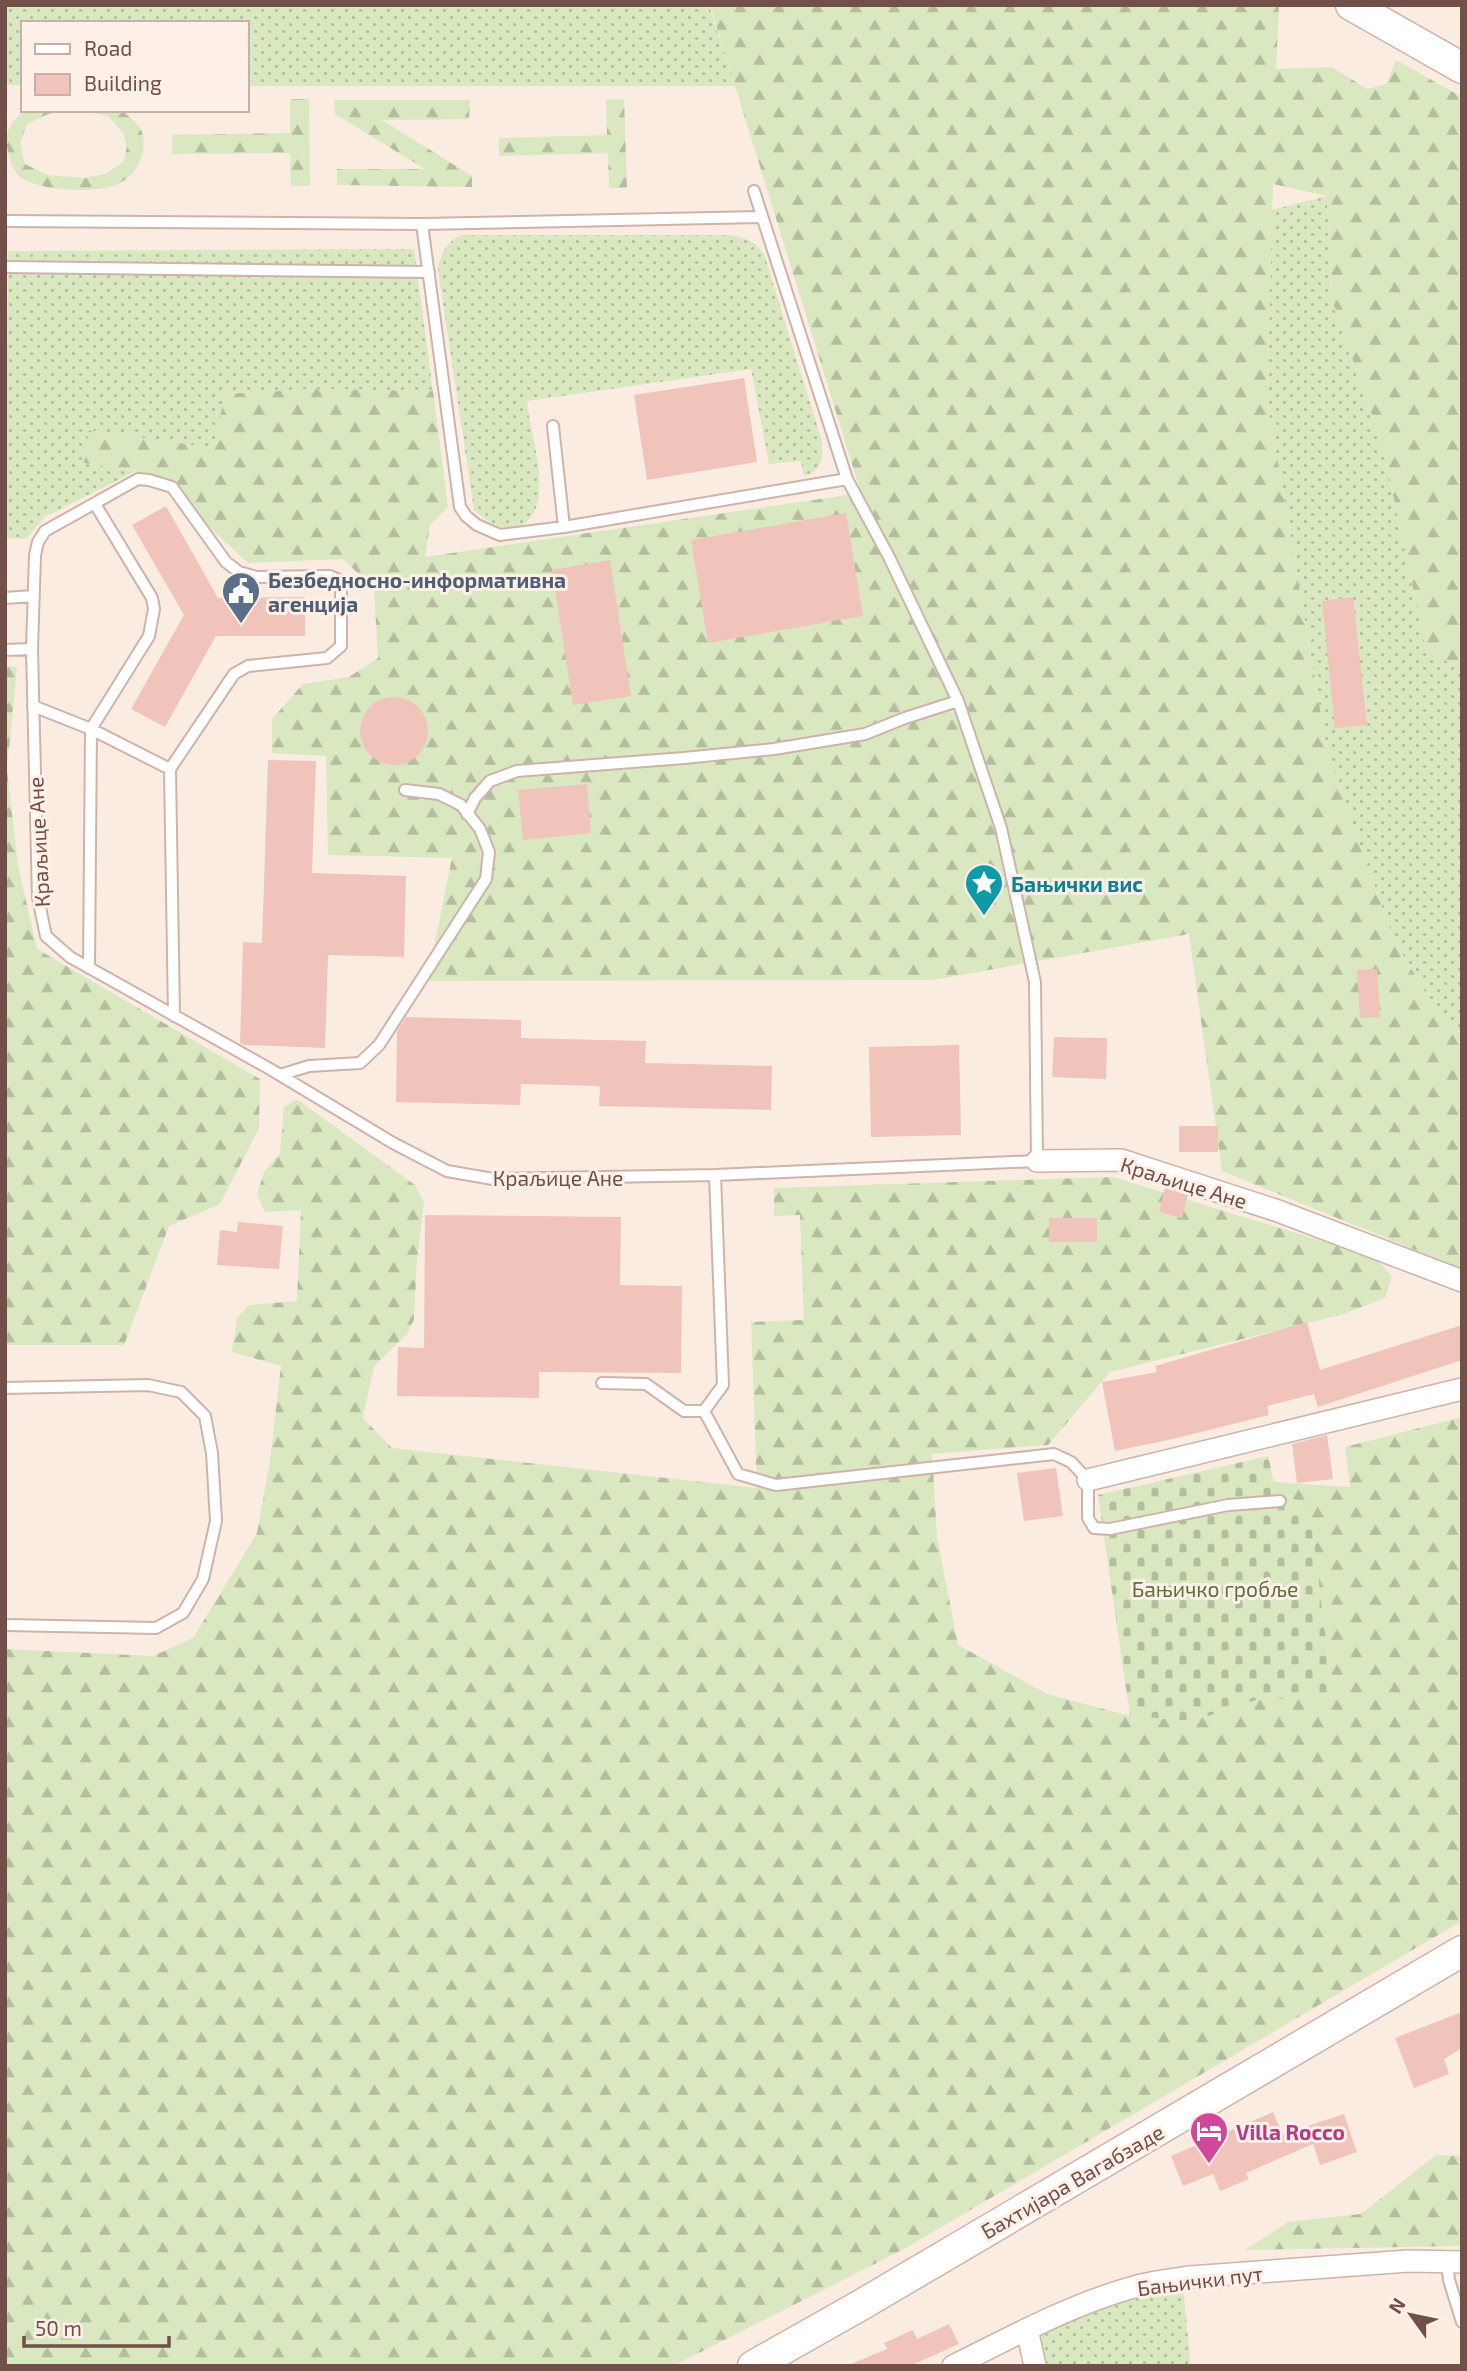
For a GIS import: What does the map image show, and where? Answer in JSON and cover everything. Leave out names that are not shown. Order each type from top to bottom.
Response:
[{"type":"main road","points":[[1351,5],[1462,68]]},
{"type":"main road","name":"Бахтијара Вагабзаде","points":[[752,2366],[873,2298],[1462,1951]]},
{"type":"street","name":"Краљице Ане","points":[[1037,1161],[1121,1160],[1278,1211],[1462,1281]]},
{"type":"street","points":[[1088,1480],[1462,1389]]},
{"type":"street","name":"Бањички пут","points":[[953,2366],[1027,2329],[1127,2289],[1160,2281],[1394,2262],[1454,2262]]},
{"type":"street","points":[[1027,2329],[1035,2366]]},
{"type":"lane","points":[[754,191],[760,217],[847,479],[889,557],[958,701],[1001,828],[1035,982],[1037,1161]]},
{"type":"lane","points":[[5,221],[422,224],[760,217]]},
{"type":"lane","points":[[422,224],[460,507],[477,525],[500,535],[564,527],[847,479]]},
{"type":"lane","points":[[5,267],[429,272]]},
{"type":"lane","points":[[554,426],[564,527]]},
{"type":"lane","name":"Краљице Ане","points":[[170,769],[234,674],[248,666],[322,659],[337,651],[341,646],[341,586],[337,579],[330,576],[257,577],[240,572],[226,562],[172,487],[138,479],[45,531],[37,542],[34,555],[32,649],[38,898],[46,936],[70,957],[280,1075],[393,1143],[447,1171],[493,1179],[715,1175],[1037,1161]]},
{"type":"lane","points":[[89,968],[91,729],[149,635],[154,609],[152,598],[95,504]]},
{"type":"lane","points":[[5,598],[33,596]]},
{"type":"lane","points":[[5,650],[32,649]]},
{"type":"lane","points":[[467,814],[475,797],[490,781],[517,771],[774,749],[866,734],[958,701]]},
{"type":"lane","points":[[33,706],[91,729],[170,769],[174,1016]]},
{"type":"lane","points":[[280,1075],[309,1066],[360,1063],[379,1045],[486,878],[489,852],[480,830],[461,805],[439,794],[405,789]]},
{"type":"lane","points":[[704,1411],[723,1385],[715,1175]]},
{"type":"lane","points":[[602,1384],[646,1384],[684,1411],[704,1411]]},
{"type":"lane","points":[[5,1388],[148,1385],[181,1392],[205,1416],[212,1453],[216,1521],[203,1579],[183,1613],[156,1628],[5,1625]]},
{"type":"lane","points":[[704,1411],[738,1474],[776,1485],[1054,1454],[1072,1462],[1088,1480],[1088,1518],[1094,1528],[1110,1528],[1228,1504],[1280,1501]]},
{"type":"lane","points":[[1454,2262],[1449,2280],[1462,2322]]},
{"type":"green space","points":[[5,5],[709,5],[735,86],[248,86],[248,21],[21,21],[21,85],[5,85]]},
{"type":"green space","points":[[710,5],[1279,5],[1276,69],[1332,67],[1367,89],[1386,84],[1396,60],[1462,97],[1462,671],[1426,648],[1383,448],[1331,296],[1327,196],[1273,184],[1267,399],[1328,756],[1394,940],[1441,1019],[1462,1035],[1462,1269],[1222,1171],[1189,934],[933,980],[427,981],[452,858],[328,855],[326,756],[272,753],[272,719],[303,684],[349,677],[378,658],[374,589],[343,559],[248,563],[179,499],[136,471],[84,463],[89,430],[213,448],[225,394],[318,389],[433,391],[448,507],[430,525],[425,557],[861,493]]},
{"type":"green space","points":[[290,99],[309,99],[310,186],[291,186],[290,153],[172,154],[172,135],[290,133]]},
{"type":"green space","points":[[624,99],[627,188],[609,188],[608,153],[499,156],[499,138],[607,135],[606,100]]},
{"type":"green space","points":[[334,100],[470,100],[469,119],[382,120],[472,176],[472,187],[337,185],[337,169],[425,169],[335,114]]},
{"type":"green space","points":[[23,112],[62,112],[48,114],[27,124],[20,143],[25,164],[47,175],[84,178],[105,174],[123,162],[127,147],[123,133],[108,116],[88,112],[124,112],[142,132],[142,156],[131,175],[108,187],[84,190],[32,183],[16,173],[9,155],[7,135]]},
{"type":"green space","points":[[1327,196],[1331,296],[1383,448],[1426,648],[1462,671],[1462,1035],[1441,1019],[1394,940],[1328,756],[1267,399],[1272,210]]},
{"type":"green space","points":[[461,235],[732,235],[754,243],[764,254],[821,438],[822,456],[819,466],[804,476],[801,461],[769,464],[751,369],[527,401],[539,470],[537,505],[530,518],[518,526],[505,528],[489,521],[474,510],[438,270],[445,249]]},
{"type":"green space","points":[[414,249],[433,391],[318,389],[225,394],[213,448],[89,431],[84,463],[136,471],[45,517],[26,539],[5,538],[8,251]]},
{"type":"green space","points":[[5,666],[17,667],[7,769],[18,866],[37,949],[260,1079],[259,1128],[220,1204],[169,1226],[124,1345],[5,1345]]},
{"type":"green space","points":[[297,1099],[415,1185],[424,1202],[414,1319],[408,1333],[374,1366],[363,1418],[392,1448],[757,1488],[751,1322],[804,1320],[800,1215],[774,1216],[774,1188],[1113,1177],[1375,1257],[1392,1277],[1385,1298],[1344,1314],[1110,1372],[1048,1445],[932,1454],[937,1537],[958,1645],[1047,1694],[1130,1716],[1192,1721],[1256,1700],[1333,1696],[1310,1513],[1274,1482],[1350,1487],[1345,1447],[1462,1417],[1462,1921],[904,2249],[673,2366],[5,2366],[5,1649],[153,1656],[193,1638],[257,1533],[270,1461],[281,1366],[232,1352],[237,1318],[249,1305],[297,1301],[301,1210],[265,1212],[257,1195],[264,1172],[280,1153],[284,1107]]},
{"type":"green space","name":"Бањичко гробље","points":[[1268,1456],[1274,1482],[1310,1513],[1333,1696],[1256,1700],[1193,1721],[1130,1716],[1098,1495]]},
{"type":"green space","points":[[1436,2155],[1462,2156],[1462,2246],[1245,2250],[1288,2222],[1361,2214]]},
{"type":"green space","points":[[1183,2287],[1191,2366],[1048,2366],[1036,2331],[1128,2295]]},
{"type":"building","points":[[744,378],[757,462],[647,480],[634,395]]},
{"type":"building","name":"Безбедносно-информативна агенција","points":[[166,506],[218,598],[305,597],[305,636],[216,636],[165,727],[131,709],[184,615],[132,525]]},
{"type":"building","points":[[846,513],[863,616],[708,643],[691,540]]},
{"type":"building","points":[[610,560],[631,696],[573,705],[552,570]]},
{"type":"building","points":[[1353,597],[1367,725],[1335,728],[1322,601]]},
{"type":"building","points":[[387,697],[401,697],[413,702],[423,712],[428,731],[423,750],[413,760],[401,765],[387,765],[375,760],[365,750],[360,738],[360,724],[365,712],[375,702]]},
{"type":"building","points":[[268,760],[316,761],[312,873],[406,876],[404,957],[328,955],[325,1048],[240,1043],[243,942],[262,943]]},
{"type":"building","points":[[587,784],[591,833],[523,840],[518,790]]},
{"type":"building","points":[[1377,969],[1380,1017],[1360,1018],[1357,970]]},
{"type":"building","points":[[406,1017],[521,1020],[521,1038],[646,1041],[645,1063],[772,1066],[771,1110],[599,1106],[600,1086],[521,1084],[520,1105],[396,1102],[397,1031]]},
{"type":"building","points":[[1054,1037],[1107,1038],[1106,1079],[1052,1077]]},
{"type":"building","points":[[959,1045],[961,1135],[871,1137],[869,1047]]},
{"type":"building","points":[[1179,1126],[1218,1126],[1218,1152],[1179,1152]]},
{"type":"building","points":[[1165,1188],[1188,1195],[1182,1218],[1159,1212]]},
{"type":"building","points":[[425,1215],[621,1217],[620,1285],[682,1286],[681,1373],[539,1372],[539,1398],[397,1396],[398,1347],[424,1348]]},
{"type":"building","points":[[1049,1218],[1097,1218],[1097,1242],[1049,1242]]},
{"type":"building","points":[[238,1222],[283,1226],[279,1269],[217,1265],[220,1230],[237,1232]]},
{"type":"building","points":[[1307,1322],[1320,1370],[1462,1325],[1462,1360],[1318,1407],[1314,1394],[1267,1406],[1269,1415],[1115,1451],[1102,1382],[1157,1372],[1155,1366]]},
{"type":"building","points":[[1327,1435],[1333,1479],[1297,1483],[1292,1444]]},
{"type":"building","points":[[1056,1468],[1063,1516],[1024,1521],[1017,1473]]},
{"type":"building","points":[[1462,2012],[1462,2048],[1444,2059],[1449,2074],[1414,2088],[1395,2038]]},
{"type":"building","points":[[1273,2112],[1283,2134],[1344,2114],[1357,2152],[1320,2165],[1313,2144],[1246,2173],[1249,2179],[1220,2191],[1213,2174],[1183,2186],[1171,2156]]},
{"type":"building","points":[[949,2324],[959,2344],[910,2366],[846,2366],[887,2349],[884,2343],[913,2330],[917,2339]]},
{"type":"place","name":"Безбедносно-информативна агенција","points":[[241,625]]},
{"type":"place","name":"Бањички вис","points":[[984,917]]},
{"type":"place","name":"Villa Rocco","points":[[1209,2165]]}]
